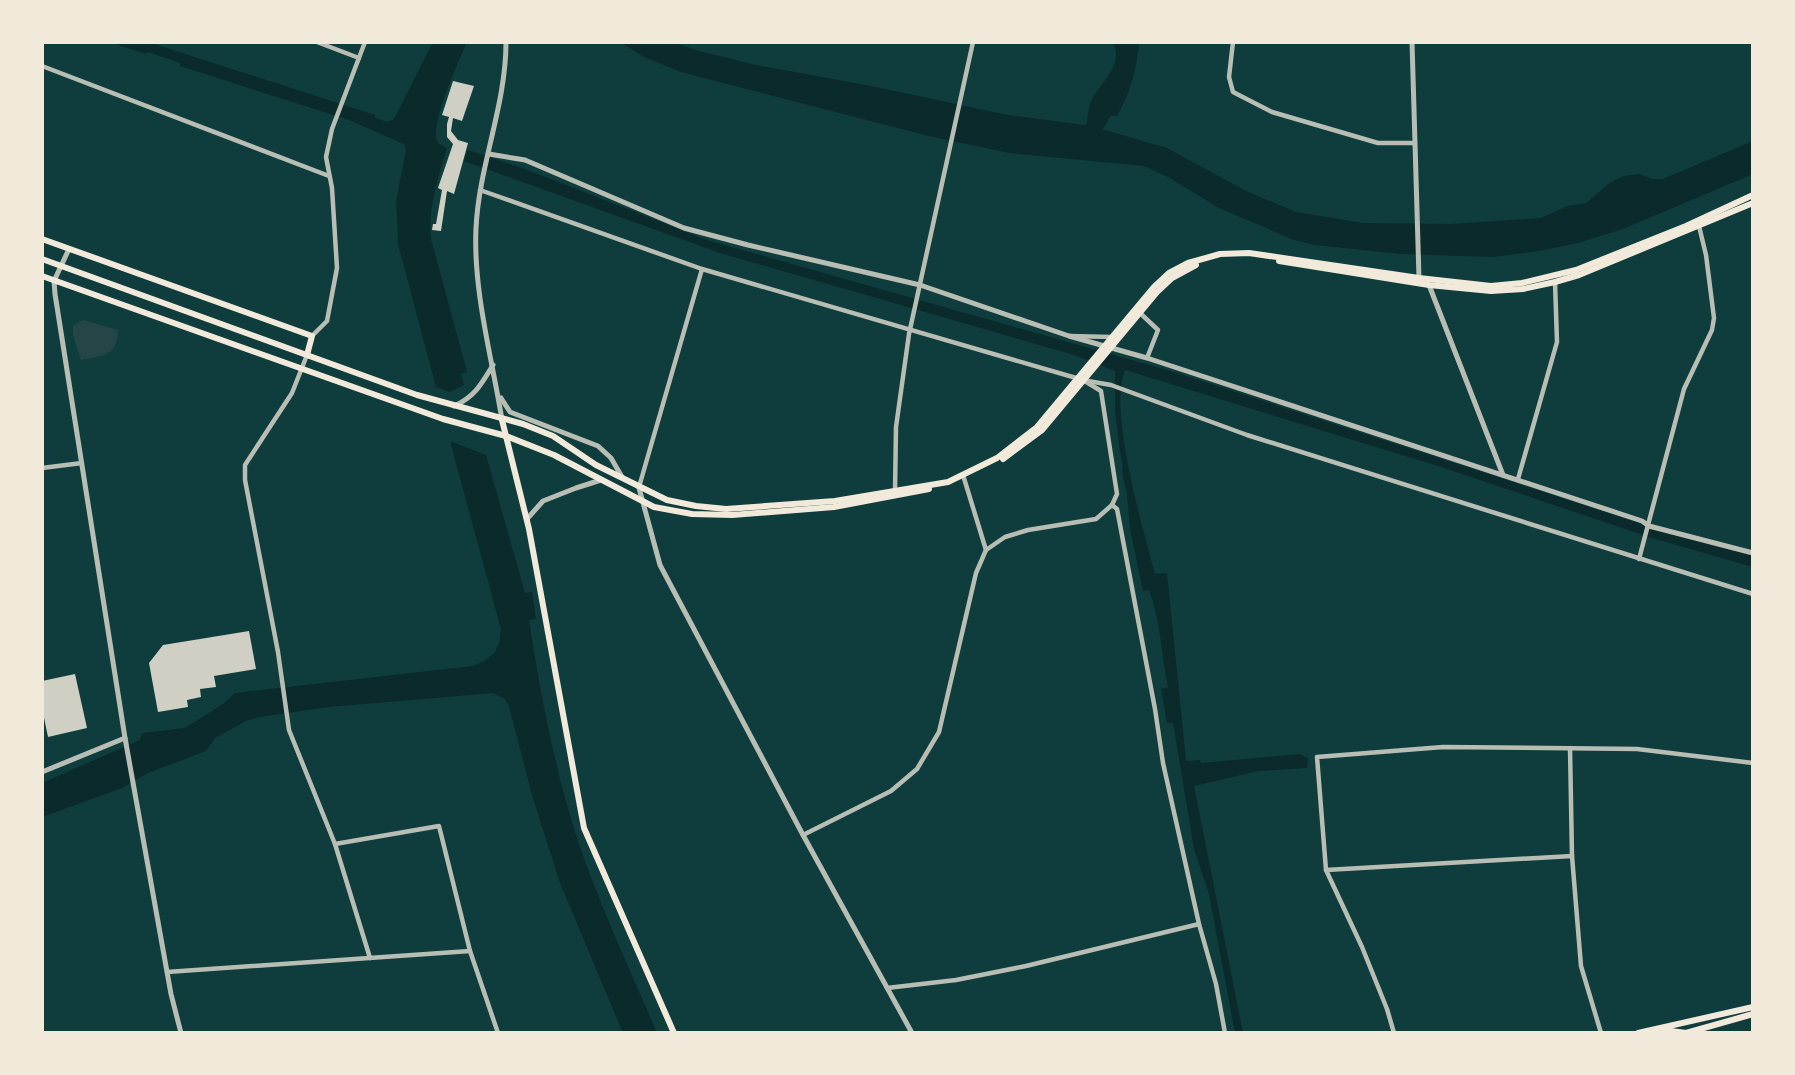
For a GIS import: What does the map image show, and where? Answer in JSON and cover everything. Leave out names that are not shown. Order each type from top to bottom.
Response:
[{"type":"main road","points":[[42,259],[438,401],[523,424],[553,436],[596,465],[667,500],[726,509],[835,501],[950,485],[963,476],[999,461],[1042,430],[1154,287],[1169,273],[1188,263],[1220,254],[1249,253],[1491,286],[1576,270],[1686,226],[1753,195]]},
{"type":"main road","points":[[1111,341],[1172,278],[1190,267],[1220,258],[1249,257],[1429,285],[1491,291],[1556,282],[1753,203]]},
{"type":"main road","points":[[42,239],[313,336],[307,355]]},
{"type":"main road","points":[[42,276],[443,419],[506,436],[554,456],[654,507],[692,514],[732,515],[834,507],[895,493]]},
{"type":"main road","points":[[502,420],[527,519],[584,828],[674,1033]]},
{"type":"main road","points":[[1638,1033],[1753,1007]]},
{"type":"main road","points":[[1663,1033],[1686,1033],[1753,1014]]},
{"type":"street","points":[[317,42],[359,58]]},
{"type":"street","points":[[313,336],[327,321],[337,268],[326,157],[332,128],[365,42]]},
{"type":"street","points":[[502,420],[477,275],[476,229],[480,190],[502,97],[506,42]]},
{"type":"street","points":[[895,493],[896,427],[910,329],[973,42]]},
{"type":"street","points":[[1233,42],[1229,78],[1233,92],[1272,112],[1378,144],[1415,143]]},
{"type":"street","points":[[1412,42],[1419,278],[1429,285],[1504,476]]},
{"type":"street","points":[[42,66],[329,176]]},
{"type":"street","points":[[488,154],[525,160],[684,228],[920,285],[1069,336],[1147,358],[1518,479],[1642,521],[1649,527],[1753,553]]},
{"type":"street","points":[[480,190],[702,269],[1080,380],[1111,385],[1247,435],[1753,594]]},
{"type":"street","points":[[1639,559],[1681,400],[1712,330],[1706,255],[1699,226]]},
{"type":"street","points":[[69,249],[54,281],[126,746],[167,972],[181,1033]]},
{"type":"street","points":[[702,269],[639,488],[642,502],[660,565],[912,1033]]},
{"type":"street","points":[[1518,479],[1556,342],[1556,282]]},
{"type":"street","points":[[1140,313],[1158,330],[1147,358]]},
{"type":"street","points":[[1069,336],[1111,341]]},
{"type":"street","points":[[307,355],[292,393],[246,465],[245,480],[289,730],[335,844],[370,958]]},
{"type":"street","points":[[454,406],[466,401],[477,391],[493,365]]},
{"type":"street","points":[[803,835],[891,791],[917,769],[939,732],[976,573],[986,550],[1004,537],[1028,530],[1096,519],[1112,505],[1117,494],[1101,391],[1080,380]]},
{"type":"street","points":[[498,394],[510,412],[598,446],[611,458],[624,480]]},
{"type":"street","points":[[42,468],[82,463]]},
{"type":"street","points":[[963,476],[986,550]]},
{"type":"street","points":[[527,519],[543,501],[601,480]]},
{"type":"street","points":[[1112,505],[1117,509],[1163,764],[1199,924],[1216,984],[1225,1033]]},
{"type":"street","points":[[42,772],[125,738]]},
{"type":"street","points":[[1394,1033],[1362,947],[1326,870],[1317,757],[1443,747],[1637,749],[1753,764]]},
{"type":"street","points":[[1570,748],[1572,856],[1581,966],[1601,1033]]},
{"type":"street","points":[[335,844],[439,826],[470,951],[498,1033]]},
{"type":"street","points":[[1326,870],[1572,856]]},
{"type":"street","points":[[887,988],[956,980],[1199,924]]},
{"type":"street","points":[[167,972],[470,951]]},
{"type":"street","points":[[1684,1024],[1686,1033]]},
{"type":"shaded area","points":[[109,42],[148,42],[375,115],[375,118],[388,122],[394,119],[433,42],[467,42],[437,123],[438,143],[447,148],[434,193],[430,227],[467,372],[461,374],[464,385],[450,392],[436,387],[398,244],[396,201],[406,150],[404,144],[349,120],[180,66],[180,63],[148,52],[146,54]]},
{"type":"shaded area","points":[[620,42],[675,42],[695,50],[756,65],[1008,115],[1085,125],[1091,101],[1114,65],[1116,58],[1112,42],[1139,42],[1137,61],[1122,108],[1117,116],[1104,116],[1098,128],[1167,148],[1246,191],[1296,212],[1363,223],[1451,224],[1541,218],[1567,206],[1586,203],[1611,182],[1624,176],[1639,174],[1663,179],[1753,141],[1753,174],[1623,229],[1578,243],[1539,251],[1493,257],[1401,254],[1315,245],[1294,240],[1219,208],[1168,177],[1144,166],[1009,153],[929,136],[681,72],[644,57]]},
{"type":"shaded area","points":[[468,150],[525,169],[707,240],[1174,372],[1642,524],[1644,527],[1753,556],[1753,567],[1652,538],[1438,466],[1125,370],[1121,389],[1124,441],[1155,574],[1167,573],[1186,761],[1200,760],[1201,763],[1300,754],[1308,758],[1307,768],[1258,771],[1194,786],[1243,1033],[1235,1033],[1209,894],[1194,849],[1173,723],[1167,723],[1161,689],[1168,687],[1156,614],[1149,590],[1143,591],[1130,529],[1115,411],[1115,371],[1074,355],[720,253],[464,161]]},
{"type":"shaded area","points":[[83,320],[118,330],[112,350],[81,360],[73,326]]},
{"type":"shaded area","points":[[450,441],[486,455],[525,593],[532,592],[536,619],[529,620],[533,647],[548,729],[568,809],[594,885],[657,1033],[623,1033],[560,883],[532,795],[509,706],[505,699],[493,693],[329,707],[259,717],[215,738],[206,751],[148,773],[122,788],[42,817],[42,783],[140,740],[142,733],[185,728],[223,704],[235,693],[473,666],[495,652],[501,629]]},
{"type":"building","points":[[453,81],[474,86],[462,121],[453,118],[451,131],[458,140],[468,143],[454,194],[447,191],[441,231],[432,230],[433,224],[436,224],[442,190],[438,188],[453,144],[447,137],[449,117],[442,115]]},
{"type":"building","points":[[249,631],[256,669],[214,676],[216,687],[200,689],[201,697],[187,700],[188,707],[158,712],[149,663],[163,645]]},
{"type":"building","points":[[75,674],[87,728],[48,737],[42,708],[42,681]]},
{"type":"waterway","points":[[1095,135],[1111,107]]},
{"type":"waterway","points":[[1123,469],[1126,488]]}]
